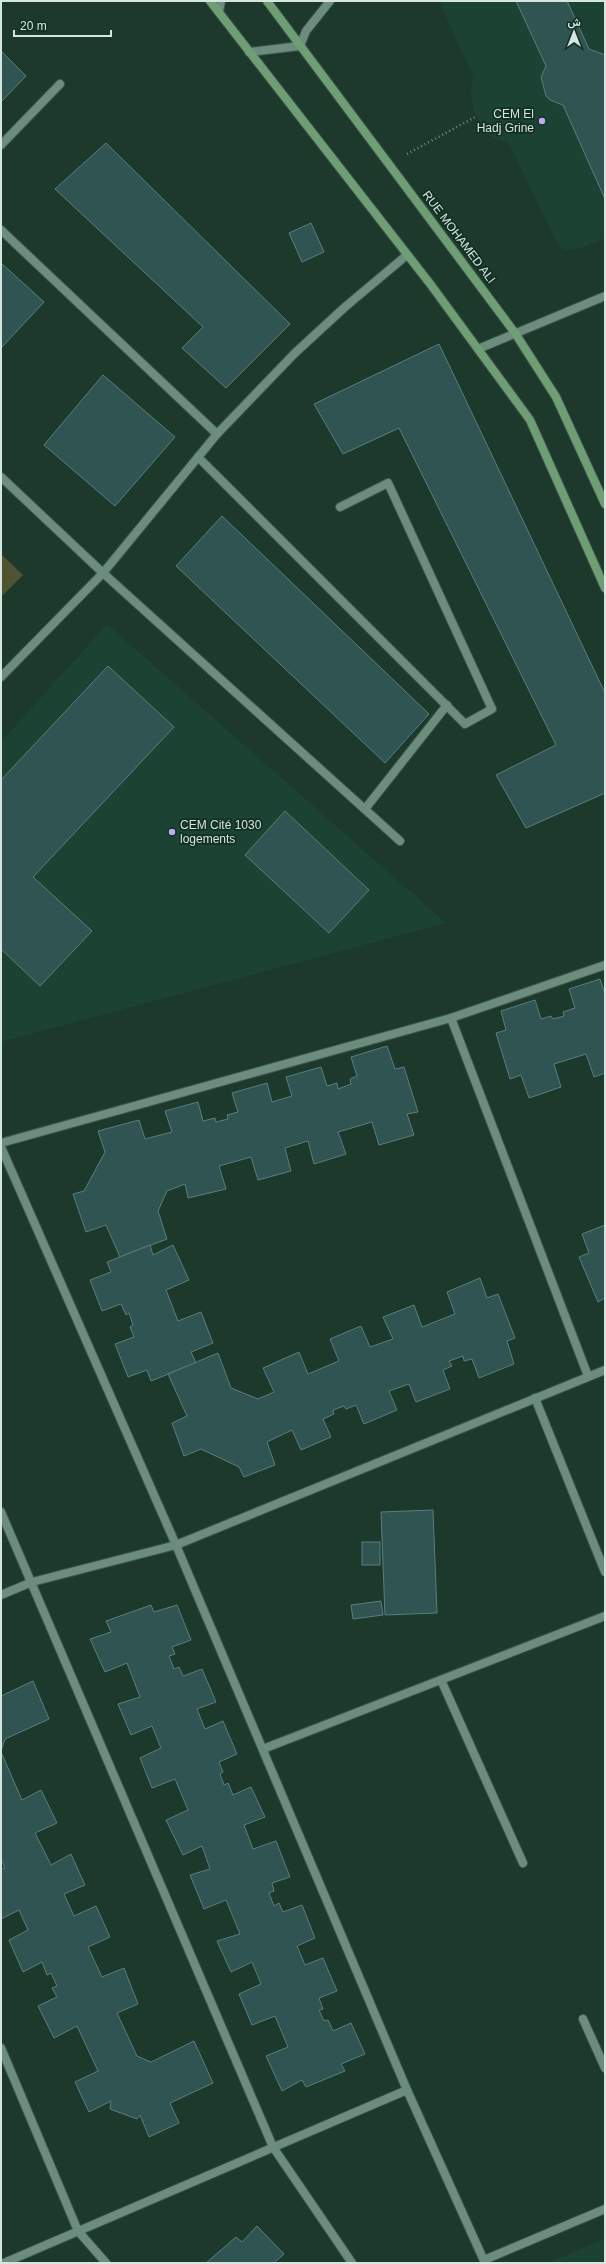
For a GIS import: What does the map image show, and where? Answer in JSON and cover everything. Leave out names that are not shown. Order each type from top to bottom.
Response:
[{"type":"street","points":[[210,1],[407,255],[530,420],[605,588]]},
{"type":"street","points":[[219,12],[221,1]]},
{"type":"street","name":"RUE MOHAMED ALI","points":[[267,1],[515,333],[556,397],[605,504]]},
{"type":"street","points":[[249,52],[300,46],[306,31],[330,1]]},
{"type":"street","points":[[1,145],[60,84]]},
{"type":"street","points":[[1,230],[217,434]]},
{"type":"street","points":[[1,677],[103,573],[217,434],[301,348],[345,307],[407,255]]},
{"type":"street","points":[[478,349],[605,296]]},
{"type":"street","points":[[198,457],[465,724],[492,709],[388,483],[340,507]]},
{"type":"street","points":[[1,477],[103,573],[400,841]]},
{"type":"street","points":[[365,809],[447,705]]},
{"type":"street","points":[[1,1143],[452,1018],[605,965]]},
{"type":"street","points":[[452,1018],[588,1376]]},
{"type":"street","points":[[1,1147],[176,1545],[407,2090],[485,2261],[605,2209]]},
{"type":"street","points":[[1,1595],[32,1582],[176,1545],[605,1370]]},
{"type":"street","points":[[535,1398],[605,1572]]},
{"type":"street","points":[[1,1512],[274,2147],[352,2263]]},
{"type":"street","points":[[263,1749],[605,1616]]},
{"type":"street","points":[[441,1680],[523,1863]]},
{"type":"street","points":[[583,2019],[605,2068]]},
{"type":"street","points":[[1,2048],[78,2231],[106,2263]]},
{"type":"street","points":[[4,2263],[407,2090]]},
{"type":"path","points":[[389,163],[477,116]]},
{"type":"shaded area","name":"CEM El Hadj Grine","points":[[439,1],[605,1],[605,238],[579,249],[568,250],[561,248],[555,239],[509,143],[494,138],[482,126],[473,110],[471,95],[473,76]]},
{"type":"shaded area","points":[[1,554],[23,575],[1,597]]},
{"type":"shaded area","name":"CEM Cité 1030 logements","points":[[107,624],[446,923],[1,1042],[1,742]]},
{"type":"shaded area","points":[[605,2239],[605,2263],[547,2263]]},
{"type":"building","points":[[516,1],[567,1],[589,49],[605,55],[605,199],[563,105],[550,100],[546,96],[541,77],[546,66]]},
{"type":"building","points":[[1,51],[26,76],[1,102]]},
{"type":"building","points":[[106,143],[290,324],[226,388],[182,348],[203,327],[55,189]]},
{"type":"building","points":[[311,223],[324,252],[302,262],[289,233]]},
{"type":"building","points":[[1,263],[44,302],[1,348]]},
{"type":"building","points":[[439,344],[605,693],[605,793],[526,828],[496,775],[556,745],[399,428],[343,454],[314,404]]},
{"type":"building","points":[[103,375],[175,437],[115,506],[44,445]]},
{"type":"building","points":[[222,516],[429,714],[385,763],[176,566]]},
{"type":"building","points":[[108,666],[174,727],[33,877],[92,931],[40,986],[1,949],[1,780]]},
{"type":"building","points":[[285,811],[369,890],[329,933],[245,855]]},
{"type":"building","points":[[600,979],[605,994],[605,1073],[594,1077],[586,1054],[554,1064],[561,1087],[529,1098],[521,1075],[510,1079],[496,1033],[506,1030],[501,1011],[535,1000],[541,1019],[551,1016],[553,1019],[564,1016],[563,1012],[575,1008],[569,989]]},
{"type":"building","points":[[387,1046],[395,1069],[404,1067],[418,1112],[407,1114],[414,1135],[379,1145],[372,1122],[338,1132],[346,1154],[314,1164],[308,1141],[285,1148],[291,1171],[258,1180],[251,1157],[219,1166],[226,1189],[188,1198],[185,1184],[167,1191],[158,1211],[167,1239],[120,1257],[106,1225],[86,1232],[73,1194],[84,1191],[105,1152],[98,1131],[139,1120],[145,1139],[172,1132],[165,1111],[198,1102],[203,1121],[215,1118],[216,1122],[228,1119],[227,1115],[238,1112],[232,1093],[267,1083],[272,1102],[292,1096],[286,1077],[321,1067],[327,1086],[337,1083],[338,1089],[351,1084],[350,1079],[357,1076],[351,1057]]},
{"type":"building","points":[[605,1225],[605,1298],[598,1302],[579,1257],[589,1253],[582,1234]]},
{"type":"building","points":[[150,1245],[153,1255],[173,1245],[189,1280],[166,1290],[178,1321],[201,1312],[213,1343],[191,1352],[196,1363],[151,1381],[147,1370],[128,1377],[115,1344],[134,1337],[130,1327],[133,1325],[129,1313],[126,1315],[121,1304],[102,1311],[90,1280],[111,1272],[107,1262]]},
{"type":"building","points":[[480,1278],[487,1298],[498,1294],[515,1338],[507,1341],[514,1364],[479,1378],[472,1359],[464,1361],[463,1356],[449,1361],[452,1366],[443,1370],[450,1389],[416,1402],[409,1384],[389,1391],[397,1410],[364,1424],[356,1405],[346,1409],[344,1406],[333,1410],[334,1414],[323,1419],[331,1437],[301,1450],[292,1430],[267,1442],[275,1465],[244,1477],[239,1467],[201,1449],[184,1456],[172,1423],[187,1416],[168,1374],[218,1353],[231,1388],[258,1399],[274,1392],[263,1368],[299,1352],[308,1374],[339,1361],[330,1339],[361,1326],[370,1347],[393,1339],[383,1317],[414,1305],[422,1327],[455,1314],[447,1292]]},
{"type":"building","points":[[433,1510],[437,1613],[385,1615],[381,1512]]},
{"type":"building","points":[[362,1542],[380,1542],[380,1565],[362,1565]]},
{"type":"building","points":[[381,1601],[383,1615],[353,1619],[351,1605]]},
{"type":"building","points":[[151,1605],[154,1612],[177,1605],[191,1640],[172,1647],[175,1654],[169,1656],[174,1669],[179,1667],[183,1676],[202,1669],[216,1702],[197,1709],[205,1729],[223,1721],[237,1754],[219,1762],[223,1772],[220,1774],[224,1785],[228,1783],[233,1795],[251,1787],[265,1817],[244,1825],[253,1849],[276,1841],[290,1877],[272,1883],[274,1891],[269,1893],[274,1906],[279,1903],[283,1912],[302,1905],[315,1938],[297,1946],[305,1965],[323,1958],[337,1991],[319,1998],[323,2009],[319,2010],[324,2021],[328,2020],[333,2031],[351,2023],[365,2054],[341,2064],[345,2071],[306,2087],[302,2080],[282,2091],[266,2056],[288,2047],[275,2016],[252,2025],[239,1994],[261,1984],[252,1962],[231,1972],[217,1941],[240,1934],[226,1900],[204,1909],[190,1875],[210,1869],[202,1846],[183,1855],[166,1820],[188,1810],[175,1779],[152,1788],[140,1758],[161,1748],[152,1726],[131,1735],[118,1704],[140,1697],[127,1663],[105,1672],[90,1639],[111,1632],[106,1621]]},
{"type":"building","points":[[33,1681],[49,1719],[5,1739],[1,1751],[1,1696]]},
{"type":"building","points":[[1,1752],[22,1800],[41,1790],[57,1823],[35,1833],[51,1865],[71,1854],[85,1885],[64,1894],[74,1916],[96,1906],[110,1937],[88,1947],[102,1977],[124,1968],[138,2004],[117,2013],[137,2056],[151,2062],[194,2041],[213,2083],[170,2103],[179,2123],[149,2137],[140,2115],[137,2119],[110,2109],[111,2101],[89,2112],[75,2082],[98,2071],[77,2026],[54,2038],[38,2006],[57,1997],[52,1988],[57,1986],[51,1973],[47,1975],[42,1962],[23,1972],[9,1940],[28,1930],[19,1910],[1,1919],[1,1869],[5,1868],[1,1859]]},
{"type":"building","points":[[257,2226],[284,2254],[274,2263],[206,2263],[236,2237],[242,2242]]},
{"type":"place","name":"CEM El Hadj Grine","points":[[542,121]]},
{"type":"place","name":"CEM Cité 1030 logements","points":[[172,832]]}]
